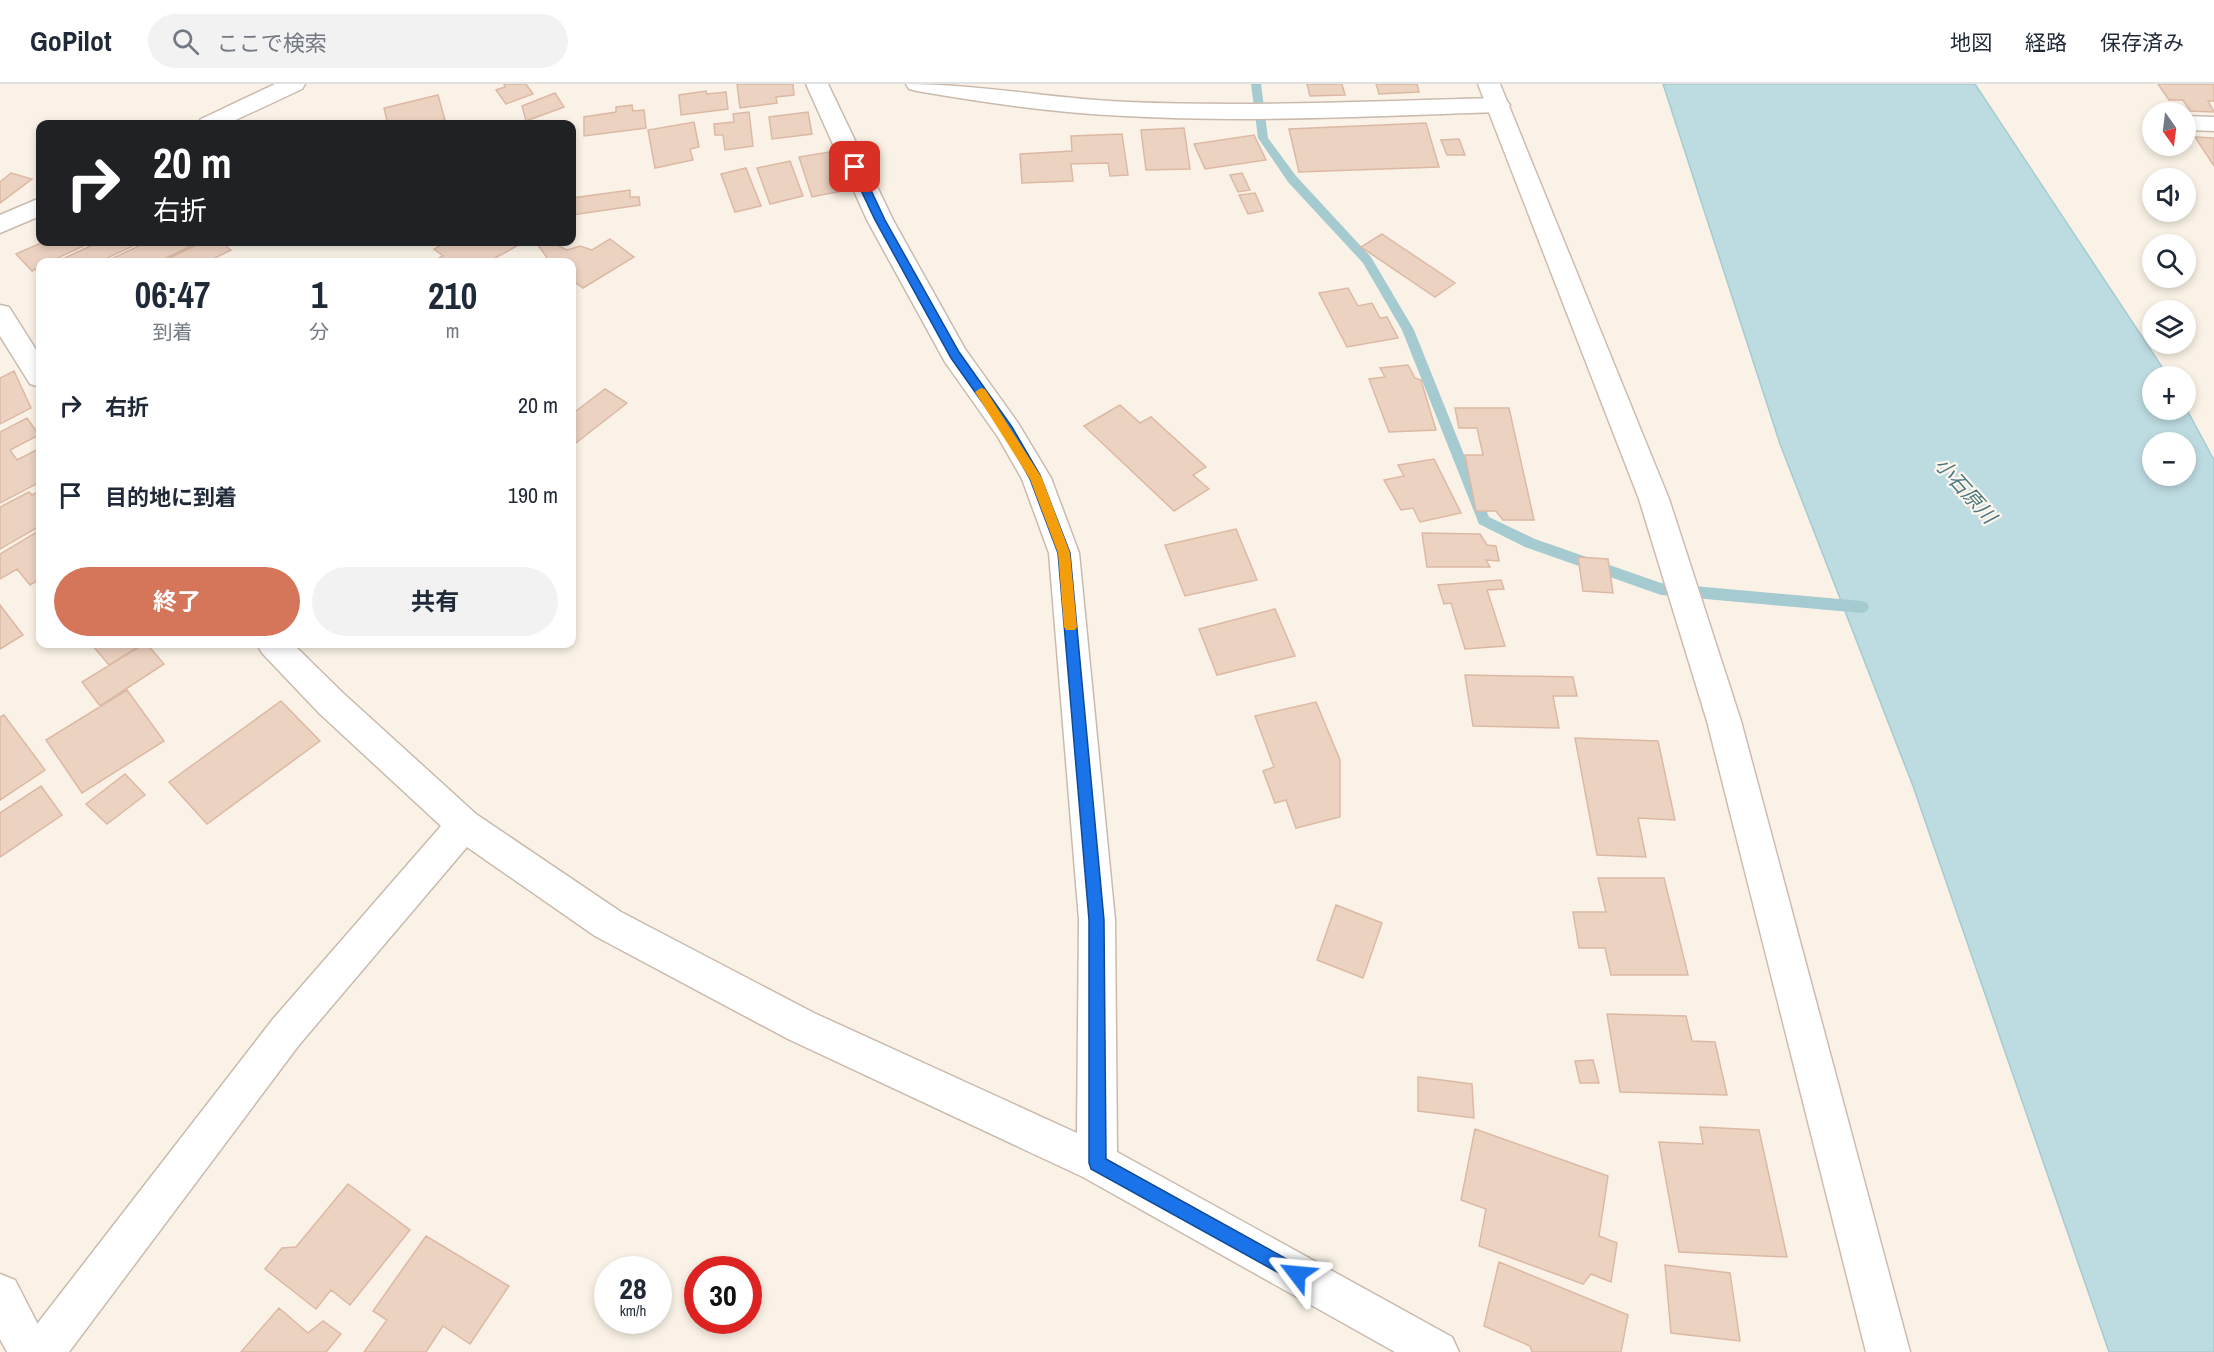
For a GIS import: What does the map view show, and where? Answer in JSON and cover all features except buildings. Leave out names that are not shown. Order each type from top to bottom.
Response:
[{"type":"street","points":[[218,120],[294,84]]},
{"type":"street","points":[[817,84],[886,231],[955,355],[1008,430],[1036,478],[1064,553],[1097,920],[1097,1163]]},
{"type":"street","points":[[916,84],[976,94],[1124,109],[1282,111],[1493,94],[1654,499],[1686,599],[1724,721],[1888,1352]]},
{"type":"street","points":[[2196,123],[2214,124]]},
{"type":"street","points":[[0,225],[36,208]]},
{"type":"street","points":[[0,314],[36,371]]},
{"type":"street","points":[[277,648],[331,703],[464,825],[608,924],[801,1026],[1097,1163],[1437,1352]]},
{"type":"street","points":[[42,1352],[286,1032],[464,825]]},
{"type":"street","points":[[0,1295],[30,1352]]},
{"type":"water","name":"小石原川","points":[[1663,84],[1975,84],[2142,337],[2142,354],[2153,354],[2161,366],[2142,366],[2142,420],[2192,420],[2214,460],[2214,1352],[2109,1352],[1913,786],[1780,444]]},
{"type":"waterway","points":[[1256,84],[1263,138],[1292,179],[1367,260],[1408,330],[1484,520],[1530,543],[1661,589],[1862,607]]},
{"type":"slow traffic","points":[[981,392],[1008,430],[1036,478],[1064,553],[1070,627]]},
{"type":"route","points":[[855,167],[880,220],[955,355],[1008,430],[1036,478],[1064,553],[1097,920],[1097,1163],[1297,1274]]}]
